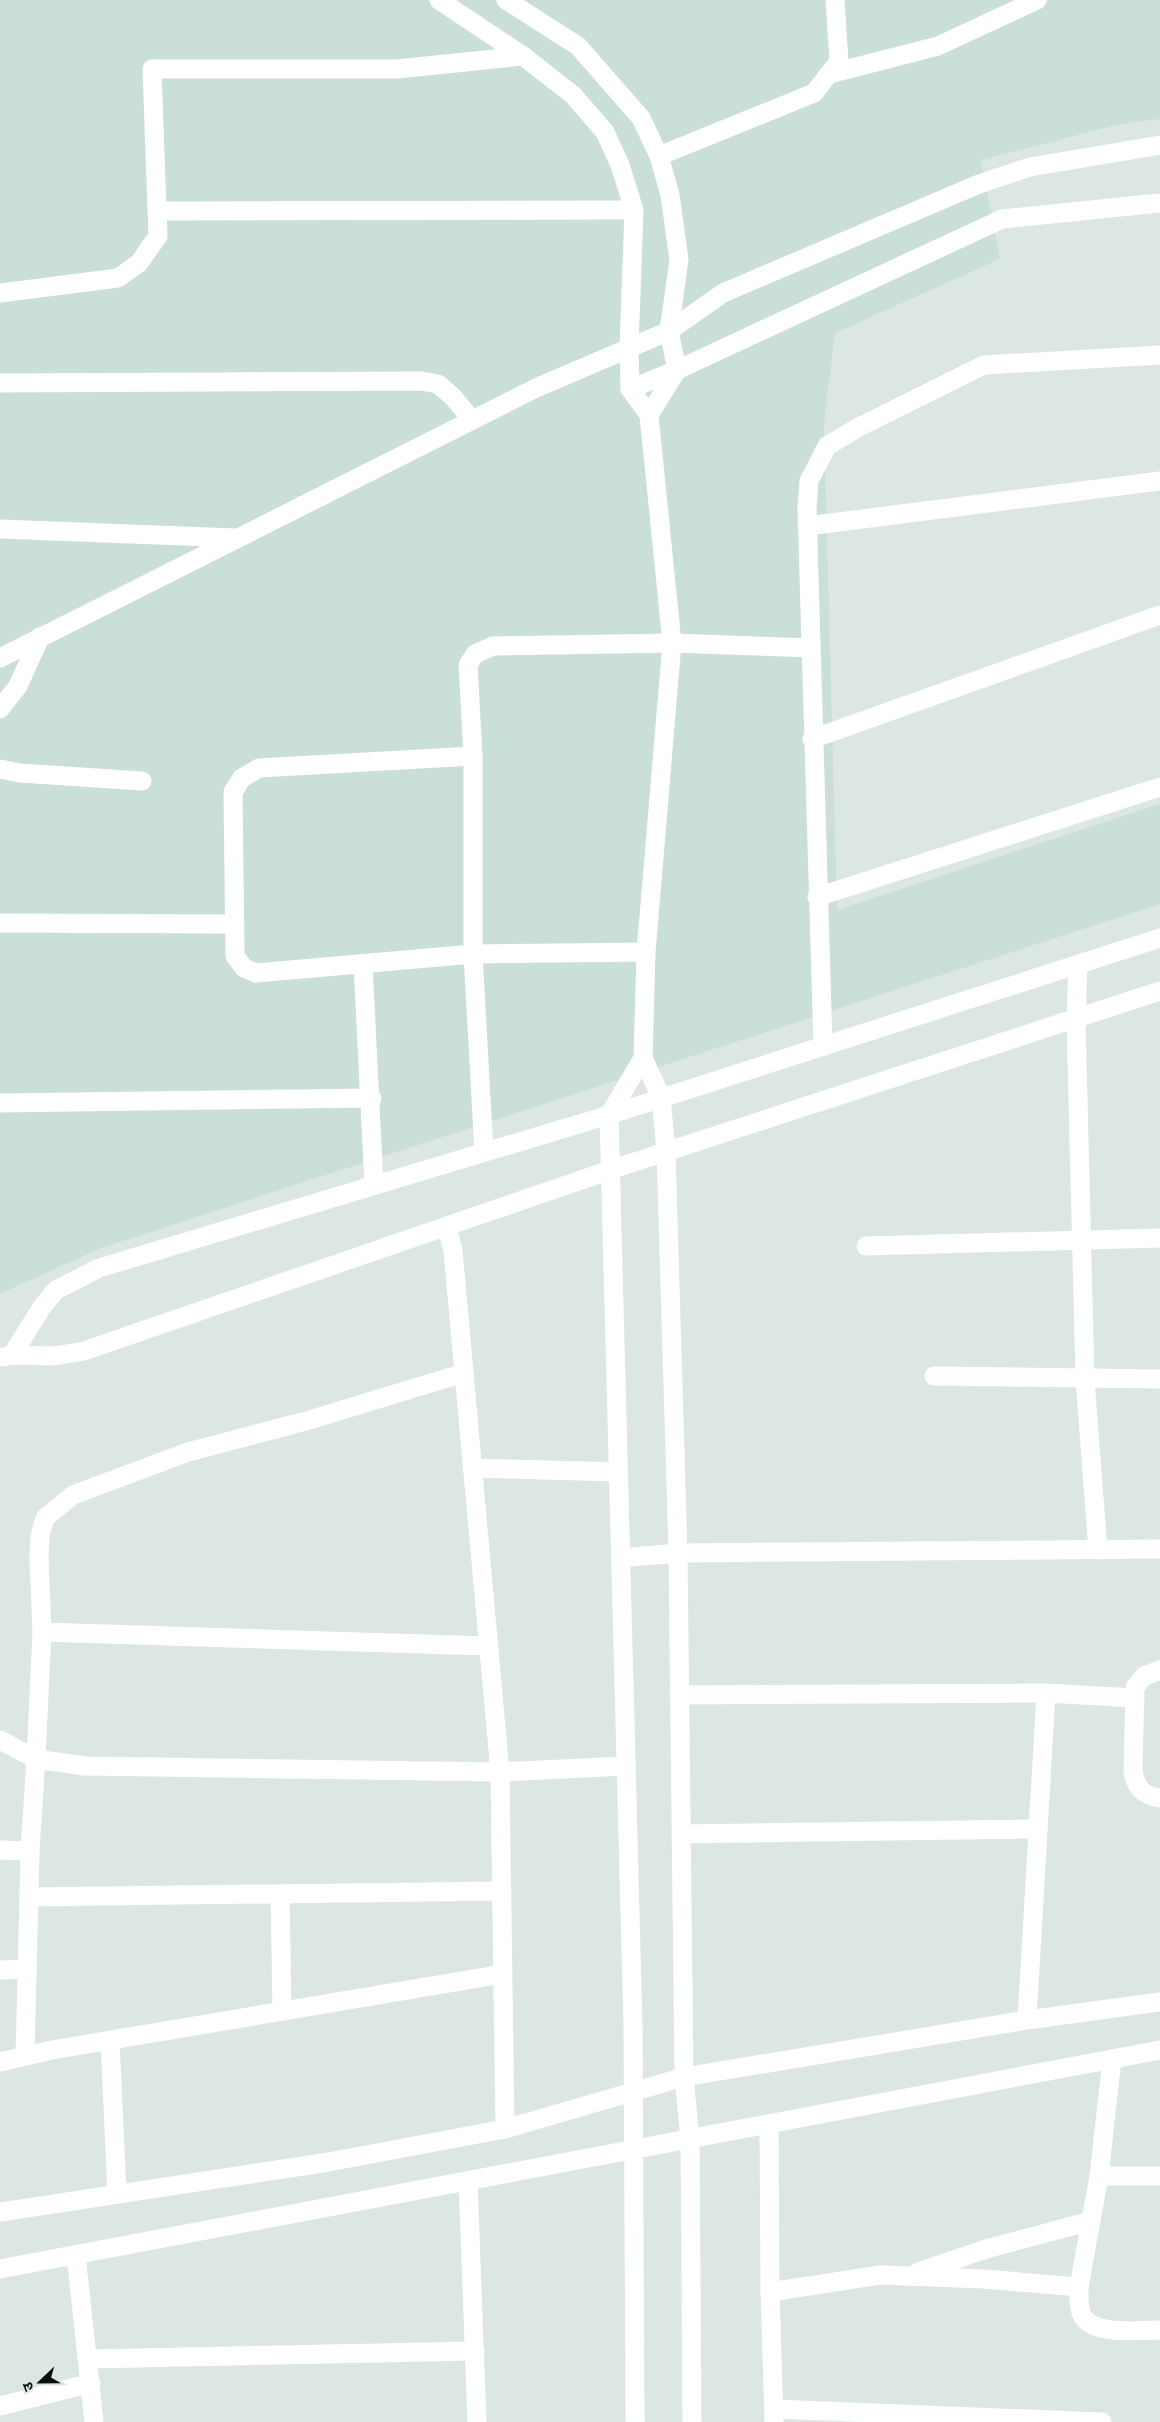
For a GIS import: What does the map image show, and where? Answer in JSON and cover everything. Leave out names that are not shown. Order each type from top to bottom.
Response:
[{"type":"street","points":[[438,0],[523,56],[573,95],[605,132],[620,165],[634,210],[629,348],[630,389],[649,415],[672,643],[646,952],[643,1058],[661,1097],[666,1151],[678,1553],[684,2077],[690,2139],[692,2422]]},
{"type":"street","points":[[506,0],[578,46],[641,118],[659,156],[670,195],[679,260],[669,331],[677,370],[649,415]]},
{"type":"street","points":[[659,156],[814,93],[839,61],[835,0]]},
{"type":"street","points":[[829,74],[938,46],[1037,0]]},
{"type":"street","points":[[0,293],[118,278],[139,263],[158,236],[152,69],[397,69],[523,56]]},
{"type":"street","points":[[0,658],[536,388],[669,331],[723,293],[979,184],[1030,167],[1160,145]]},
{"type":"street","points":[[630,389],[677,370],[1002,218],[1160,203]]},
{"type":"street","points":[[157,211],[634,210]]},
{"type":"street","points":[[823,1046],[812,739],[807,526],[809,482],[827,446],[859,427],[984,366],[1160,355]]},
{"type":"street","points":[[0,383],[421,381],[438,384],[453,397],[472,420]]},
{"type":"street","points":[[807,526],[1160,481]]},
{"type":"street","points":[[0,529],[237,538]]},
{"type":"street","points":[[812,739],[1160,615]]},
{"type":"street","points":[[0,709],[18,686],[40,637]]},
{"type":"street","points":[[484,1152],[473,954],[473,756],[468,665],[476,654],[493,646],[672,643],[810,648]]},
{"type":"street","points":[[473,756],[259,768],[242,778],[233,792],[235,956],[244,968],[256,973],[473,954],[646,952]]},
{"type":"street","points":[[0,769],[20,773],[142,781]]},
{"type":"street","points":[[817,897],[1160,787]]},
{"type":"street","points":[[0,923],[235,924]]},
{"type":"street","points":[[6,1356],[56,1290],[99,1268],[609,1115],[1160,938]]},
{"type":"street","points":[[363,964],[372,1098],[374,1185]]},
{"type":"street","points":[[1078,965],[1076,1020],[1085,1378],[1098,1550]]},
{"type":"street","points":[[6,1356],[54,1356],[84,1351],[666,1151],[1076,1020],[1160,991]]},
{"type":"street","points":[[636,2422],[633,2090],[609,1115],[643,1058]]},
{"type":"street","points":[[0,1103],[372,1098]]},
{"type":"street","points":[[447,1227],[452,1251],[464,1373],[500,1772],[505,2129]]},
{"type":"street","points":[[866,1246],[1082,1238],[1160,1238]]},
{"type":"street","points":[[25,2056],[30,1851],[42,1632],[40,1536],[44,1518],[73,1495],[188,1452],[306,1421],[464,1373]]},
{"type":"street","points":[[934,1376],[1160,1379]]},
{"type":"street","points":[[472,1468],[618,1472]]},
{"type":"street","points":[[620,1558],[678,1553],[1160,1549]]},
{"type":"street","points":[[42,1632],[488,1646]]},
{"type":"street","points":[[1160,1670],[1144,1676],[1138,1682],[1134,1698],[1134,1770],[1136,1784],[1145,1794],[1160,1798]]},
{"type":"street","points":[[679,1695],[1046,1693],[1134,1698]]},
{"type":"street","points":[[1027,2020],[1046,1693]]},
{"type":"street","points":[[0,1740],[36,1758],[85,1766],[500,1772],[626,1766]]},
{"type":"street","points":[[681,1834],[1038,1829]]},
{"type":"street","points":[[0,1850],[30,1851]]},
{"type":"street","points":[[29,1897],[502,1891]]},
{"type":"street","points":[[280,1894],[282,2011]]},
{"type":"street","points":[[0,1970],[27,1969]]},
{"type":"street","points":[[0,2062],[110,2040],[503,1974]]},
{"type":"street","points":[[0,2212],[323,2163],[505,2129],[633,2090],[684,2077],[1027,2020],[1160,2002]]},
{"type":"street","points":[[110,2040],[116,2194]]},
{"type":"street","points":[[0,2268],[1160,2050]]},
{"type":"street","points":[[1112,2059],[1099,2176],[1079,2288],[1079,2306],[1082,2316],[1089,2324],[1099,2329],[1160,2330]]},
{"type":"street","points":[[769,2124],[770,2292],[774,2415],[1102,2422]]},
{"type":"street","points":[[1099,2176],[1160,2176]]},
{"type":"street","points":[[468,2181],[476,2422]]},
{"type":"street","points":[[907,2276],[986,2249],[1091,2221]]},
{"type":"street","points":[[76,2254],[89,2359],[94,2422]]},
{"type":"street","points":[[770,2292],[880,2275],[1079,2288]]},
{"type":"street","points":[[89,2359],[475,2351]]},
{"type":"street","points":[[0,2406],[90,2383]]},
{"type":"shaded area","points":[[0,0],[1160,0],[1160,119],[1120,124],[981,160],[1000,259],[835,333],[824,424],[837,910],[1160,804],[1160,904],[101,1248],[0,1294]]}]
